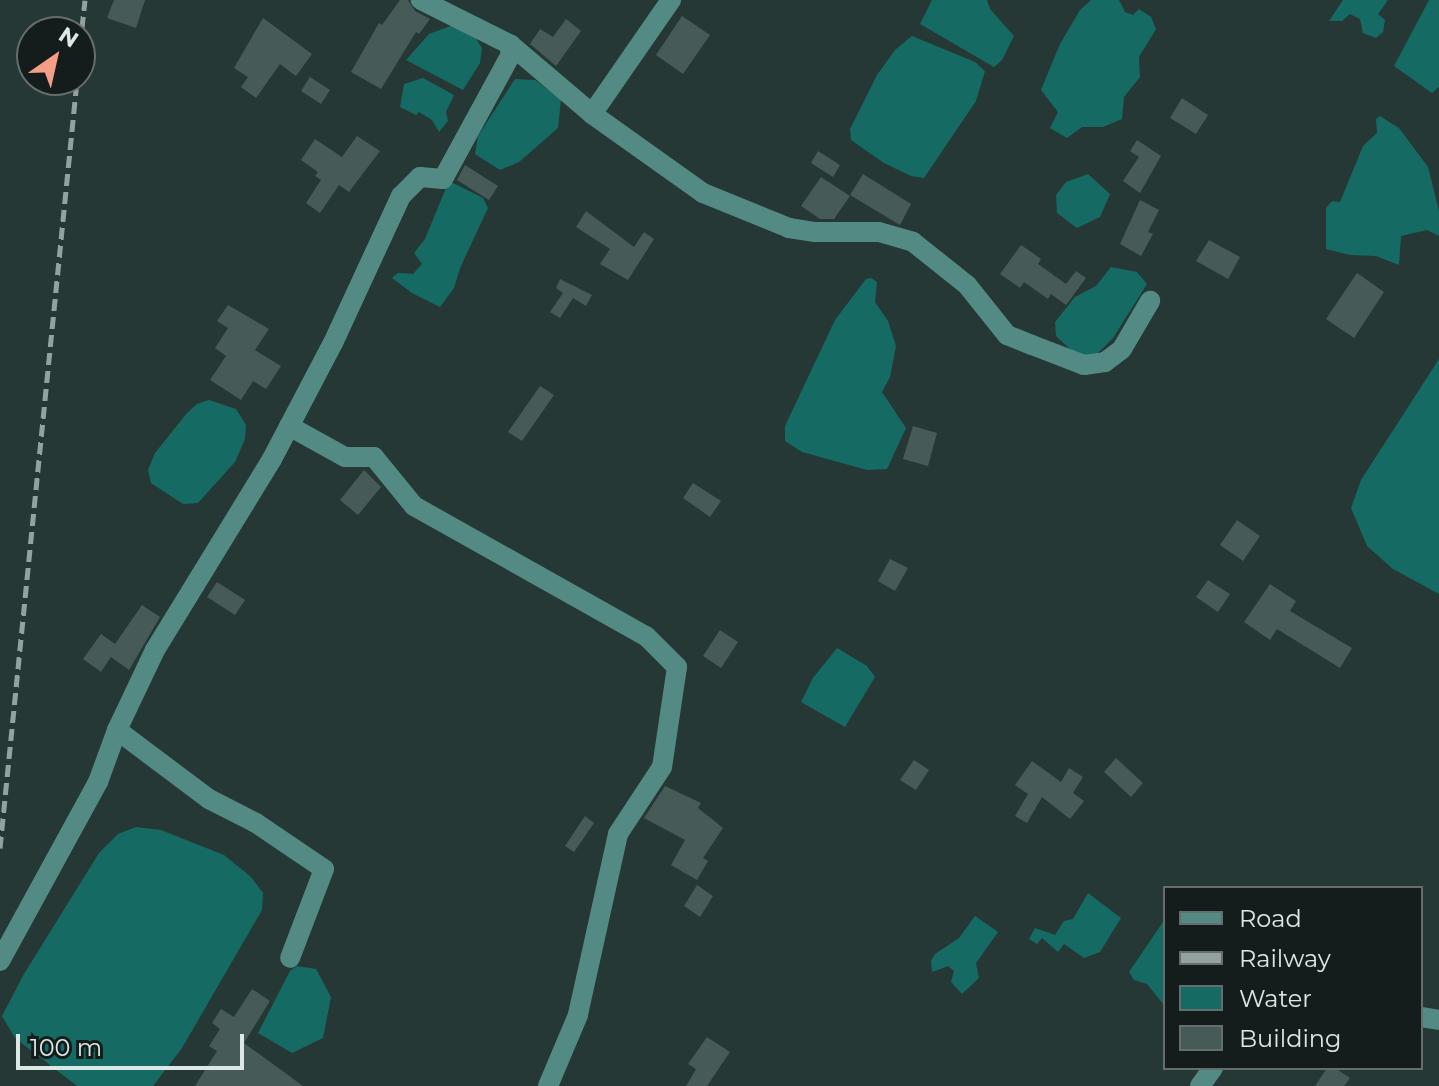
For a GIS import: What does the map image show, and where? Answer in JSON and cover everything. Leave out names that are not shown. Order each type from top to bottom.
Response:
[{"type":"street","points":[[421,0],[511,45],[592,114],[703,193],[789,228],[879,232],[913,242],[967,285],[1007,335],[1084,365],[1105,362],[1122,349],[1150,301]]},
{"type":"street","points":[[592,114],[671,0]]},
{"type":"street","points":[[0,961],[98,782],[117,730],[155,650],[289,426],[333,343],[401,196],[420,177],[443,179],[492,93],[510,56],[511,45]]},
{"type":"street","points":[[289,426],[345,457],[374,457],[414,506],[646,636],[677,667],[662,767],[618,834],[578,1015],[548,1086]]},
{"type":"street","points":[[117,730],[209,799],[256,823],[324,869],[290,958]]},
{"type":"water","points":[[932,0],[987,0],[990,9],[1014,36],[1002,60],[994,67],[920,24]]},
{"type":"water","points":[[1091,0],[1119,0],[1125,12],[1133,15],[1139,9],[1151,17],[1156,29],[1139,57],[1140,77],[1124,97],[1122,119],[1103,127],[1082,127],[1067,138],[1050,128],[1058,112],[1041,90],[1060,44],[1080,10]]},
{"type":"water","points":[[1343,0],[1388,0],[1378,14],[1385,20],[1383,32],[1376,38],[1363,33],[1360,19],[1350,14],[1342,21],[1329,21]]},
{"type":"water","points":[[1429,0],[1439,0],[1439,87],[1432,93],[1394,66]]},
{"type":"water","points":[[456,24],[475,37],[482,48],[480,63],[463,90],[406,60],[429,34]]},
{"type":"water","points":[[912,36],[975,62],[985,71],[976,101],[924,178],[911,176],[884,163],[851,140],[850,129],[877,75],[895,50]]},
{"type":"water","points":[[423,78],[454,95],[446,112],[448,121],[439,132],[432,120],[419,112],[416,115],[400,107],[404,84]]},
{"type":"water","points":[[515,79],[535,80],[561,99],[558,128],[519,162],[500,170],[475,154],[478,136]]},
{"type":"water","points":[[1380,116],[1399,128],[1428,167],[1439,211],[1439,236],[1427,230],[1401,236],[1399,265],[1376,256],[1350,255],[1326,249],[1326,208],[1332,201],[1340,202],[1363,146],[1377,133],[1376,119]]},
{"type":"water","points":[[1088,174],[1110,194],[1100,217],[1077,228],[1057,213],[1056,195],[1066,182]]},
{"type":"water","points":[[453,183],[483,198],[488,208],[454,288],[440,307],[412,293],[392,278],[398,273],[413,274],[422,264],[414,253],[425,239],[446,188]]},
{"type":"water","points":[[1111,267],[1137,272],[1147,284],[1113,338],[1094,357],[1073,352],[1056,336],[1055,322],[1075,297],[1096,286]]},
{"type":"water","points":[[866,279],[877,282],[875,302],[888,321],[896,346],[890,377],[882,392],[906,428],[887,469],[867,470],[802,452],[785,441],[785,426],[835,320]]},
{"type":"water","points":[[1439,359],[1439,594],[1393,569],[1367,546],[1351,508],[1361,480]]},
{"type":"water","points":[[209,400],[236,409],[246,425],[245,439],[235,462],[198,503],[183,504],[151,483],[148,470],[155,453],[187,413],[197,404]]},
{"type":"water","points":[[837,648],[867,666],[875,677],[845,727],[801,702],[813,678]]},
{"type":"water","points":[[136,827],[161,830],[224,855],[251,877],[263,893],[262,910],[182,1048],[153,1086],[77,1086],[15,1038],[2,1016],[24,974],[99,853],[118,834]]},
{"type":"water","points":[[1088,893],[1121,918],[1100,952],[1084,958],[1064,944],[1058,952],[1042,938],[1037,944],[1029,939],[1035,928],[1055,935],[1064,921],[1073,919]]},
{"type":"water","points":[[975,916],[998,932],[976,963],[979,978],[962,994],[951,982],[954,971],[948,966],[932,972],[931,961],[935,954],[959,938]]},
{"type":"water","points":[[1163,922],[1163,1004],[1147,984],[1134,980],[1129,972]]},
{"type":"water","points":[[297,966],[316,969],[331,997],[323,1038],[292,1053],[258,1033],[290,971]]},
{"type":"building","points":[[114,0],[145,0],[136,28],[107,18]]},
{"type":"building","points":[[400,0],[408,0],[415,11],[430,19],[419,34],[416,32],[381,89],[351,72],[379,23],[382,25]]},
{"type":"building","points":[[682,16],[710,35],[683,74],[656,55]]},
{"type":"building","points":[[263,18],[312,54],[296,76],[280,64],[256,98],[241,87],[248,77],[234,68]]},
{"type":"building","points":[[566,19],[581,31],[556,66],[530,44],[540,29],[553,37]]},
{"type":"building","points":[[310,77],[330,90],[321,104],[301,91]]},
{"type":"building","points":[[1182,98],[1208,115],[1196,134],[1170,118]]},
{"type":"building","points":[[357,136],[380,151],[349,192],[339,185],[320,213],[306,203],[321,180],[315,176],[318,172],[301,160],[315,139],[342,157]]},
{"type":"building","points":[[1137,140],[1161,156],[1140,193],[1123,181],[1139,157],[1130,151]]},
{"type":"building","points":[[818,151],[840,165],[833,177],[811,163]]},
{"type":"building","points":[[465,165],[498,186],[489,200],[457,180]]},
{"type":"building","points":[[863,174],[911,204],[900,225],[850,195]]},
{"type":"building","points":[[821,177],[850,196],[834,219],[820,219],[801,206]]},
{"type":"building","points":[[1140,200],[1159,210],[1148,232],[1153,234],[1141,256],[1120,244]]},
{"type":"building","points":[[586,211],[634,247],[644,232],[654,239],[628,280],[600,264],[610,249],[576,227]]},
{"type":"building","points":[[1209,240],[1240,257],[1228,279],[1196,261]]},
{"type":"building","points":[[1021,245],[1041,259],[1038,264],[1066,284],[1076,271],[1086,278],[1066,305],[1051,294],[1048,299],[1024,282],[1020,288],[1000,274]]},
{"type":"building","points":[[1357,273],[1384,292],[1354,338],[1326,319]]},
{"type":"building","points":[[560,279],[592,295],[586,306],[573,298],[560,318],[550,312],[563,293],[556,288]]},
{"type":"building","points":[[228,305],[269,329],[255,350],[281,366],[266,389],[253,381],[241,400],[210,380],[226,356],[215,348],[228,328],[217,321]]},
{"type":"building","points":[[540,386],[554,395],[522,441],[508,432]]},
{"type":"building","points":[[913,426],[937,433],[928,466],[903,459]]},
{"type":"building","points":[[364,470],[381,487],[358,515],[340,500]]},
{"type":"building","points":[[693,483],[721,501],[710,517],[683,498]]},
{"type":"building","points":[[1237,520],[1260,536],[1243,561],[1220,545]]},
{"type":"building","points":[[890,559],[908,568],[895,591],[878,581]]},
{"type":"building","points":[[1208,580],[1230,594],[1218,612],[1196,597]]},
{"type":"building","points":[[217,582],[245,600],[235,615],[207,597]]},
{"type":"building","points":[[1270,584],[1296,601],[1290,611],[1352,648],[1340,668],[1277,629],[1270,640],[1244,622]]},
{"type":"building","points":[[142,605],[160,617],[129,670],[111,657],[101,672],[83,659],[101,634],[115,644]]},
{"type":"building","points":[[720,630],[738,642],[721,668],[703,656]]},
{"type":"building","points":[[1116,758],[1143,783],[1131,797],[1104,772]]},
{"type":"building","points":[[914,760],[929,770],[916,790],[900,780]]},
{"type":"building","points":[[1032,761],[1061,782],[1069,768],[1083,777],[1073,793],[1084,801],[1070,819],[1042,797],[1027,823],[1015,816],[1028,794],[1015,785]]},
{"type":"building","points":[[665,786],[701,803],[698,808],[723,828],[703,858],[708,861],[697,880],[671,865],[685,840],[644,818]]},
{"type":"building","points":[[585,816],[594,823],[574,852],[565,846]]},
{"type":"building","points":[[697,885],[713,896],[700,917],[684,906]]},
{"type":"building","points":[[252,989],[270,1001],[244,1043],[303,1086],[195,1086],[217,1051],[209,1046],[220,1029],[212,1023],[221,1009],[234,1017]]},
{"type":"building","points":[[707,1037],[730,1052],[707,1086],[686,1086],[696,1069],[688,1064]]},
{"type":"building","points":[[1326,1070],[1338,1070],[1350,1078],[1344,1086],[1315,1086]]},
{"type":"railway","points":[[83,16],[85,0]]},
{"type":"railway","points":[[0,848],[75,96]]}]
